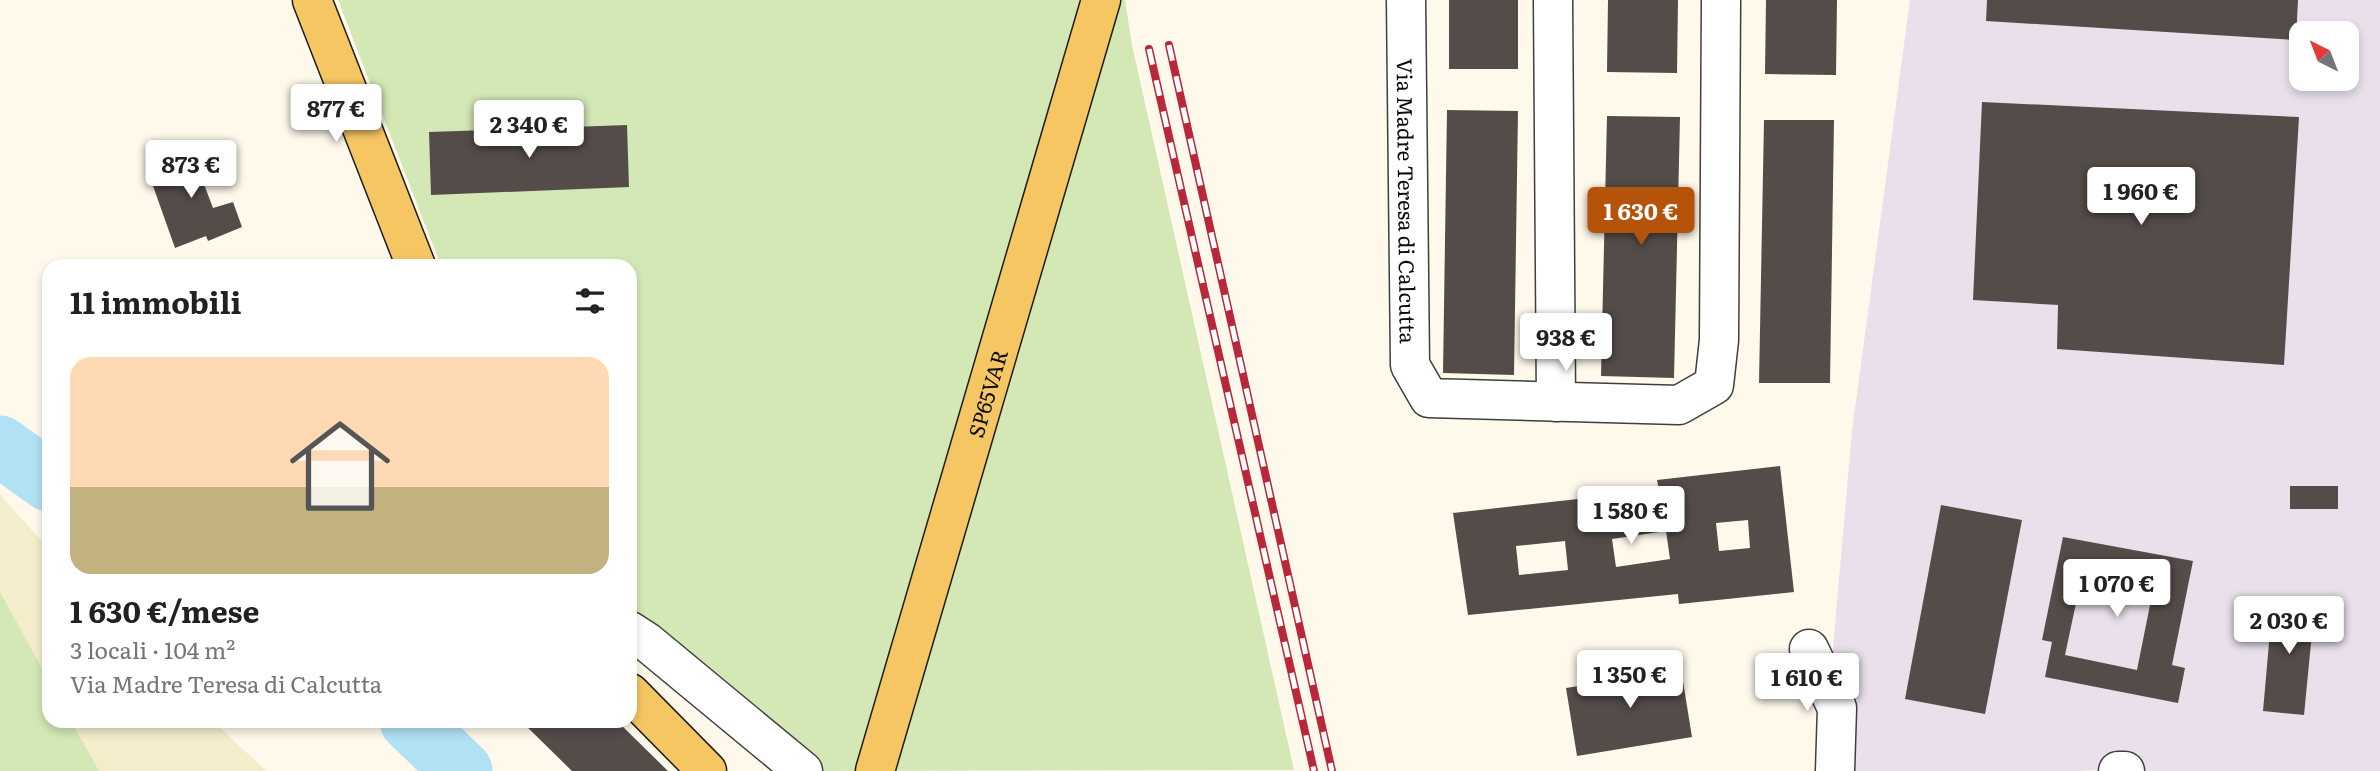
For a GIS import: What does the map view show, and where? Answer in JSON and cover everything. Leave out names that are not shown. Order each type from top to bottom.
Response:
[{"type":"main road","points":[[312,0],[413,259]]},
{"type":"main road","name":"SP65VAR","points":[[875,771],[1099,7]]},
{"type":"main road","points":[[637,701],[706,771]]},
{"type":"street","name":"Via Madre Teresa di Calcutta","points":[[1406,0],[1410,365],[1429,398],[1679,405],[1714,385],[1719,340],[1721,0]]},
{"type":"street","points":[[1553,0],[1556,402]]},
{"type":"street","points":[[637,636],[803,771]]},
{"type":"street","points":[[1809,649],[1837,708],[1835,771]]},
{"type":"street","points":[[2118,771],[2125,771]]},
{"type":"shaded area","points":[[1910,0],[2380,0],[2380,771],[1824,771],[1852,431]]},
{"type":"shaded area","points":[[0,495],[42,541],[42,728],[220,728],[266,771],[0,771]]},
{"type":"green space","points":[[338,0],[1125,0],[1132,45],[1294,770],[819,771],[637,626],[637,259],[438,259]]},
{"type":"green space","points":[[0,592],[42,668],[42,728],[75,728],[99,771],[0,771]]},
{"type":"building","points":[[1449,0],[1518,0],[1518,69],[1449,69]]},
{"type":"building","points":[[1608,0],[1678,0],[1677,73],[1607,72]]},
{"type":"building","points":[[1766,0],[1837,0],[1836,75],[1765,74]]},
{"type":"building","points":[[1987,0],[2298,0],[2297,21],[2289,21],[2289,40],[1986,21]]},
{"type":"building","points":[[1982,102],[2299,117],[2284,365],[2057,349],[2058,305],[1973,300]]},
{"type":"building","points":[[1447,110],[1518,111],[1514,375],[1443,373]]},
{"type":"building","points":[[1607,116],[1680,117],[1674,378],[1601,376]]},
{"type":"building","points":[[1764,120],[1834,120],[1830,383],[1759,383]]},
{"type":"building","points":[[627,125],[629,187],[431,195],[429,132]]},
{"type":"building","points":[[208,149],[217,174],[202,179],[213,208],[233,202],[242,227],[208,241],[206,236],[175,248],[147,169]]},
{"type":"building","points":[[1780,466],[1794,592],[1679,604],[1678,594],[1468,615],[1453,513],[1659,490],[1657,480]],"holes":[[[1748,520],[1750,548],[1719,551],[1716,523]],[[1666,531],[1670,559],[1616,567],[1612,539]],[[1565,541],[1568,570],[1519,575],[1516,546]]]},
{"type":"building","points":[[2290,486],[2338,486],[2338,509],[2290,509]]},
{"type":"building","points":[[1941,505],[2022,520],[1985,714],[1905,699]]},
{"type":"building","points":[[2063,537],[2193,561],[2172,665],[2185,668],[2178,703],[2045,677],[2052,642],[2042,640]],"holes":[[[2082,575],[2153,590],[2137,670],[2065,655]]]},
{"type":"building","points":[[2273,598],[2315,602],[2304,715],[2263,711]]},
{"type":"building","points":[[1680,663],[1692,737],[1577,756],[1566,688],[1612,681],[1611,674]]},
{"type":"building","points":[[528,728],[624,728],[668,771],[572,771]]},
{"type":"waterway","points":[[0,446],[42,476]]},
{"type":"waterway","points":[[417,728],[462,771]]},
{"type":"railway","points":[[1169,45],[1332,771]]},
{"type":"railway","points":[[1149,49],[1314,771]]}]
